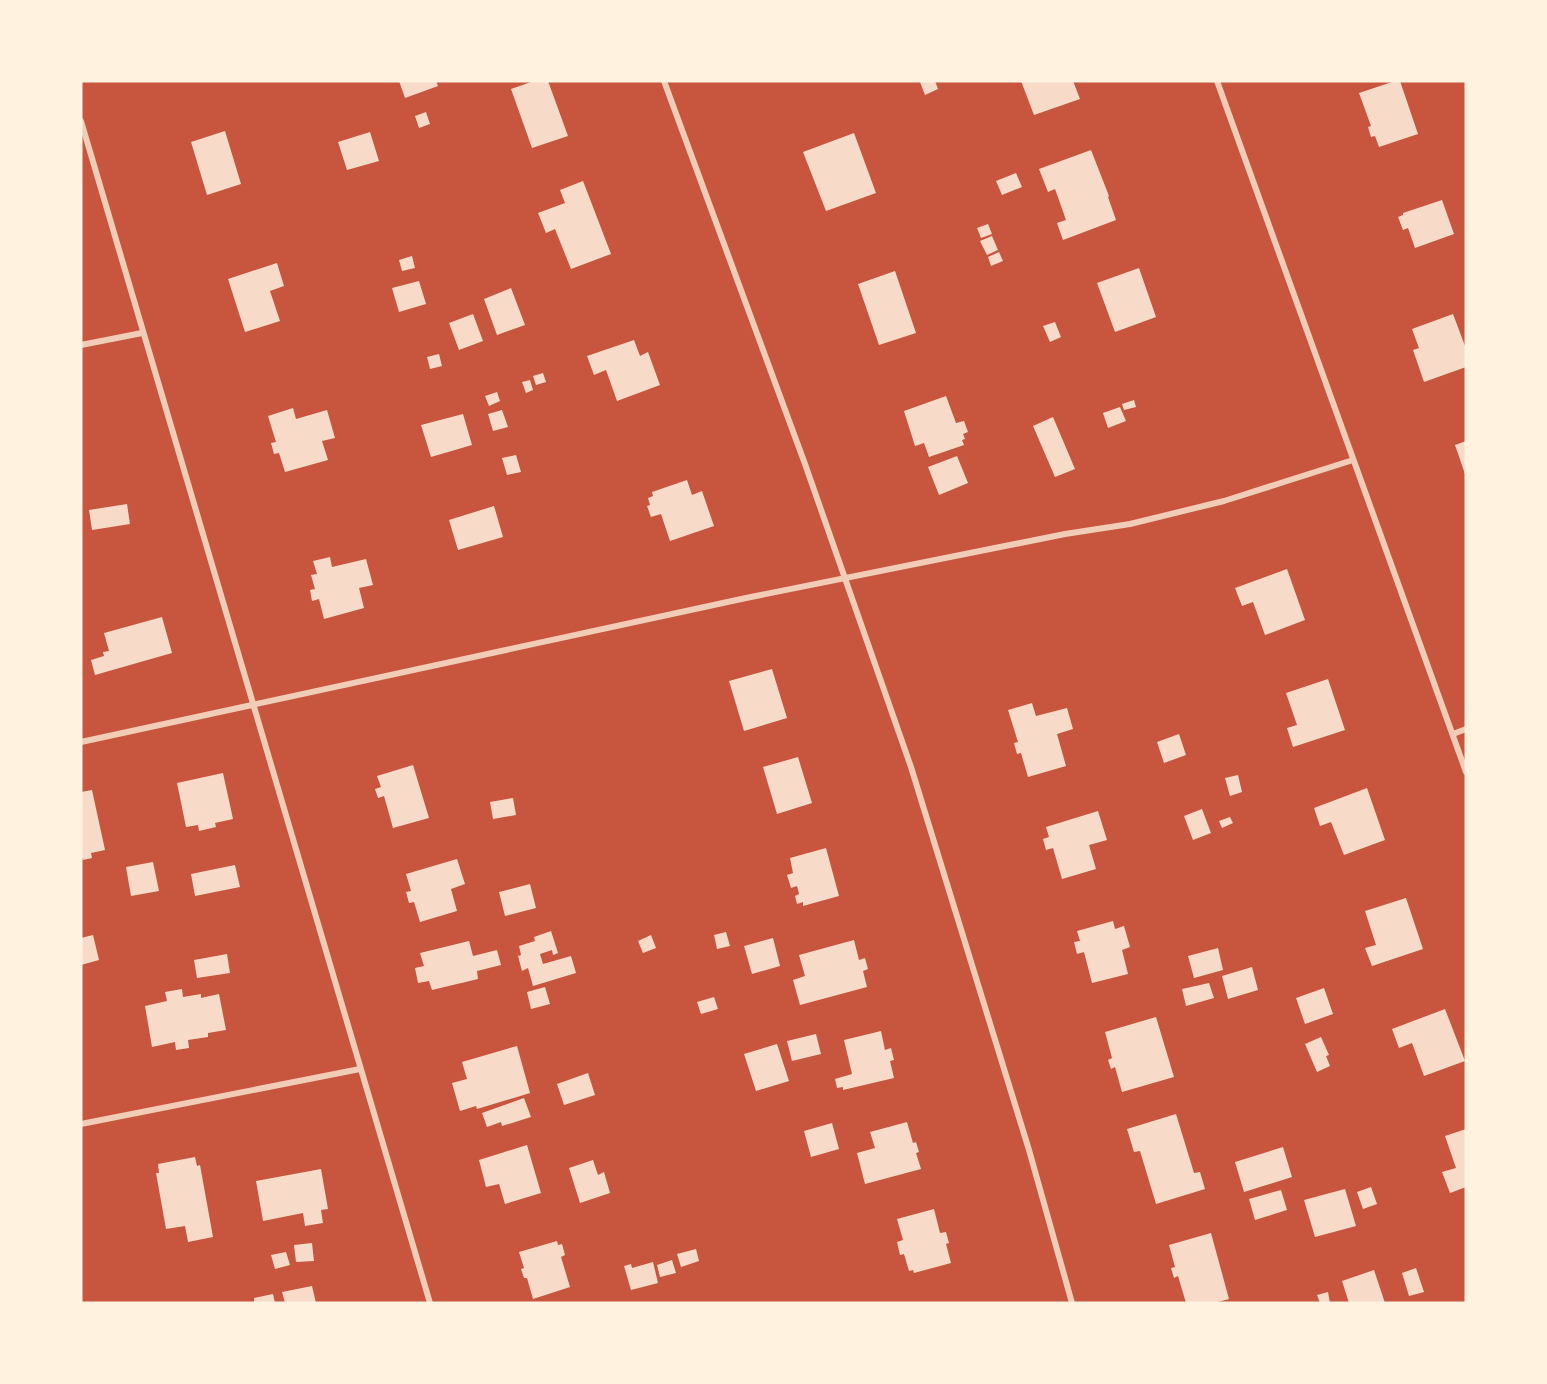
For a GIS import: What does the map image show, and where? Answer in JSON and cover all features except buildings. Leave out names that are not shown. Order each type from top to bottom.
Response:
[{"type":"street","points":[[664,81],[805,464],[911,767],[1029,1150],[1072,1303]]},
{"type":"street","points":[[1217,81],[1466,772]]},
{"type":"street","points":[[81,121],[430,1303]]},
{"type":"street","points":[[81,345],[142,333]]},
{"type":"street","points":[[81,742],[845,578],[1141,521],[1224,501],[1353,460]]},
{"type":"street","points":[[1453,734],[1466,729]]},
{"type":"street","points":[[81,1124],[360,1069]]}]
